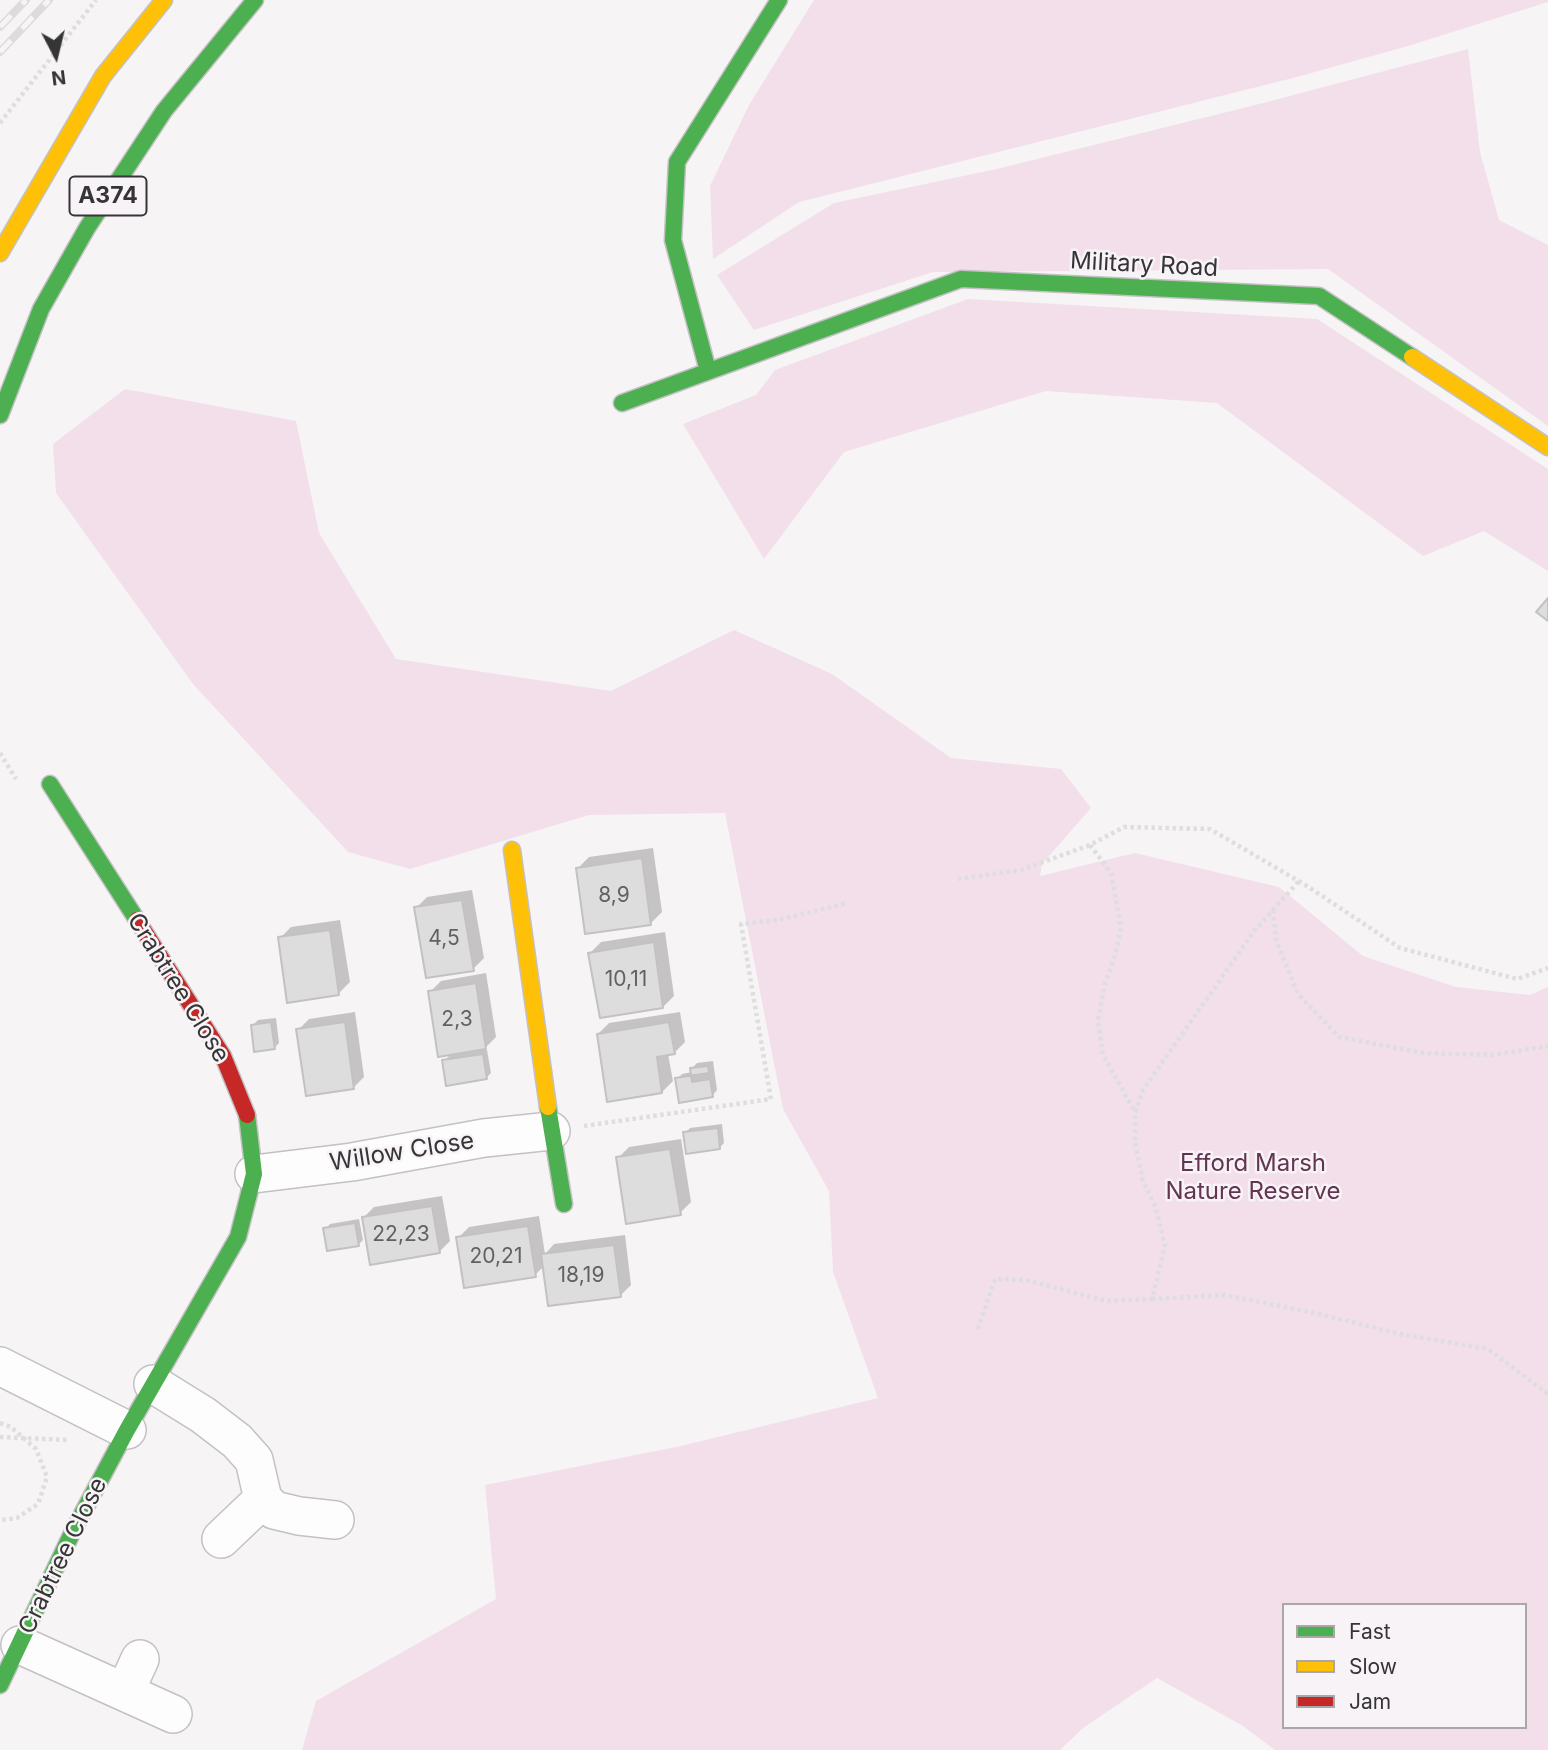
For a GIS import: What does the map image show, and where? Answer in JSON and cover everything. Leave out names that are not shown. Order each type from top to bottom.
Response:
[{"type":"street","name":"A374","points":[[0,253],[103,76],[164,0]]},
{"type":"street","name":"A374","points":[[0,415],[41,309],[87,228],[164,111],[255,0]]},
{"type":"street","points":[[708,371],[673,240],[677,162],[779,0]]},
{"type":"street","name":"Military Road","points":[[622,403],[961,279],[1319,296],[1548,447]]},
{"type":"street","name":"Crabtree Close","points":[[0,1685],[74,1529],[127,1430],[238,1237],[254,1174],[248,1116],[223,1056],[50,784]]},
{"type":"street","points":[[512,850],[551,1131],[564,1204]]},
{"type":"street","name":"Willow Close","points":[[254,1174],[352,1162],[484,1138],[551,1131]]},
{"type":"street","points":[[0,1366],[127,1430]]},
{"type":"street","points":[[153,1384],[203,1415],[237,1441],[254,1460],[263,1499],[274,1510],[335,1520]]},
{"type":"street","points":[[221,1539],[263,1499]]},
{"type":"street","name":"Crabtree Close","points":[[20,1645],[173,1714]]},
{"type":"street","points":[[125,1692],[140,1659]]},
{"type":"path","points":[[0,122],[96,0]]},
{"type":"path","points":[[958,879],[1021,870],[1090,845],[1124,827],[1210,830],[1299,881],[1400,948],[1517,979],[1548,968]]},
{"type":"path","points":[[1090,845],[1111,873],[1121,927],[1105,983],[1098,1021],[1103,1055],[1135,1113]]},
{"type":"path","points":[[1152,1299],[1165,1245],[1155,1206],[1143,1181],[1135,1143],[1135,1113],[1143,1090],[1255,930],[1299,881]]},
{"type":"path","points":[[551,1131],[771,1099],[741,924],[778,920],[848,903]]},
{"type":"path","points":[[1273,910],[1276,940],[1298,994],[1339,1037],[1423,1054],[1493,1055],[1548,1046]]},
{"type":"path","points":[[978,1329],[995,1279],[1026,1280],[1106,1301],[1225,1295],[1315,1312],[1401,1334],[1488,1349],[1548,1394]]},
{"type":"path","points":[[0,1423],[11,1427],[36,1449],[47,1477],[38,1504],[17,1518],[0,1520]]},
{"type":"green space","points":[[814,0],[1548,2],[1297,77],[799,202],[713,259],[710,186],[749,105]]},
{"type":"green space","points":[[1468,49],[1480,152],[1499,220],[1548,245],[1548,426],[1328,269],[933,272],[754,330],[717,275],[834,203],[997,169]]},
{"type":"green space","points":[[968,299],[1317,319],[1548,469],[1548,571],[1484,531],[1423,556],[1217,403],[1046,391],[844,452],[764,559],[683,424],[756,395],[775,370]]},
{"type":"green space","name":"Efford Marsh Nature Reserve","points":[[125,389],[296,421],[319,533],[396,659],[611,691],[734,630],[832,674],[951,758],[1061,769],[1091,808],[1042,864],[1040,876],[1135,853],[1279,887],[1363,956],[1456,987],[1530,995],[1548,987],[1548,1750],[1275,1750],[1243,1726],[1157,1678],[1083,1728],[1060,1750],[302,1750],[316,1701],[496,1599],[485,1485],[681,1446],[878,1398],[833,1272],[829,1191],[783,1109],[725,813],[589,815],[410,869],[348,852],[193,684],[56,493],[53,444]]},
{"type":"building","points":[[1548,598],[1548,621],[1536,612]]},
{"type":"building","points":[[642,858],[651,925],[585,934],[576,868]]},
{"type":"building","points":[[462,900],[474,971],[426,978],[414,907]]},
{"type":"building","points":[[330,930],[339,995],[287,1003],[278,937]]},
{"type":"building","points":[[654,942],[663,1008],[600,1018],[588,953]]},
{"type":"building","points":[[476,983],[486,1049],[438,1057],[428,991]]},
{"type":"building","points":[[271,1022],[275,1049],[254,1052],[251,1025]]},
{"type":"building","points":[[345,1022],[354,1089],[306,1096],[296,1029]]},
{"type":"building","points":[[669,1022],[675,1054],[657,1057],[662,1093],[607,1102],[597,1034]]},
{"type":"building","points":[[483,1054],[487,1079],[446,1086],[442,1060]]},
{"type":"building","points":[[708,1066],[710,1079],[692,1082],[690,1068]]},
{"type":"building","points":[[709,1073],[713,1097],[679,1103],[675,1078]]},
{"type":"building","points":[[718,1128],[720,1149],[686,1154],[683,1132]]},
{"type":"building","points":[[670,1149],[681,1215],[626,1224],[616,1157]]},
{"type":"building","points":[[432,1206],[440,1253],[370,1265],[362,1217]]},
{"type":"building","points":[[355,1223],[359,1246],[327,1251],[323,1228]]},
{"type":"building","points":[[528,1226],[536,1277],[464,1288],[456,1237]]},
{"type":"building","points":[[614,1245],[621,1297],[548,1306],[541,1254]]},
{"type":"railway","points":[[0,27],[26,0]]},
{"type":"railway","points":[[0,52],[49,0]]},
{"type":"traffic: fast","points":[[0,415],[41,309],[87,228],[164,111],[255,0]]},
{"type":"traffic: fast","points":[[708,371],[673,240],[677,162],[779,0]]},
{"type":"traffic: fast","points":[[622,403],[961,279],[1319,296],[1412,357]]},
{"type":"traffic: fast","points":[[50,784],[137,920]]},
{"type":"traffic: fast","points":[[548,1107],[564,1204]]},
{"type":"traffic: fast","points":[[0,1685],[74,1529],[127,1430],[238,1237],[254,1174],[247,1115]]},
{"type":"traffic: slow","points":[[0,253],[103,76],[164,0]]},
{"type":"traffic: slow","points":[[1412,357],[1548,447]]},
{"type":"traffic: slow","points":[[512,850],[548,1107]]},
{"type":"traffic: jam","points":[[137,920],[223,1056],[247,1115]]}]
